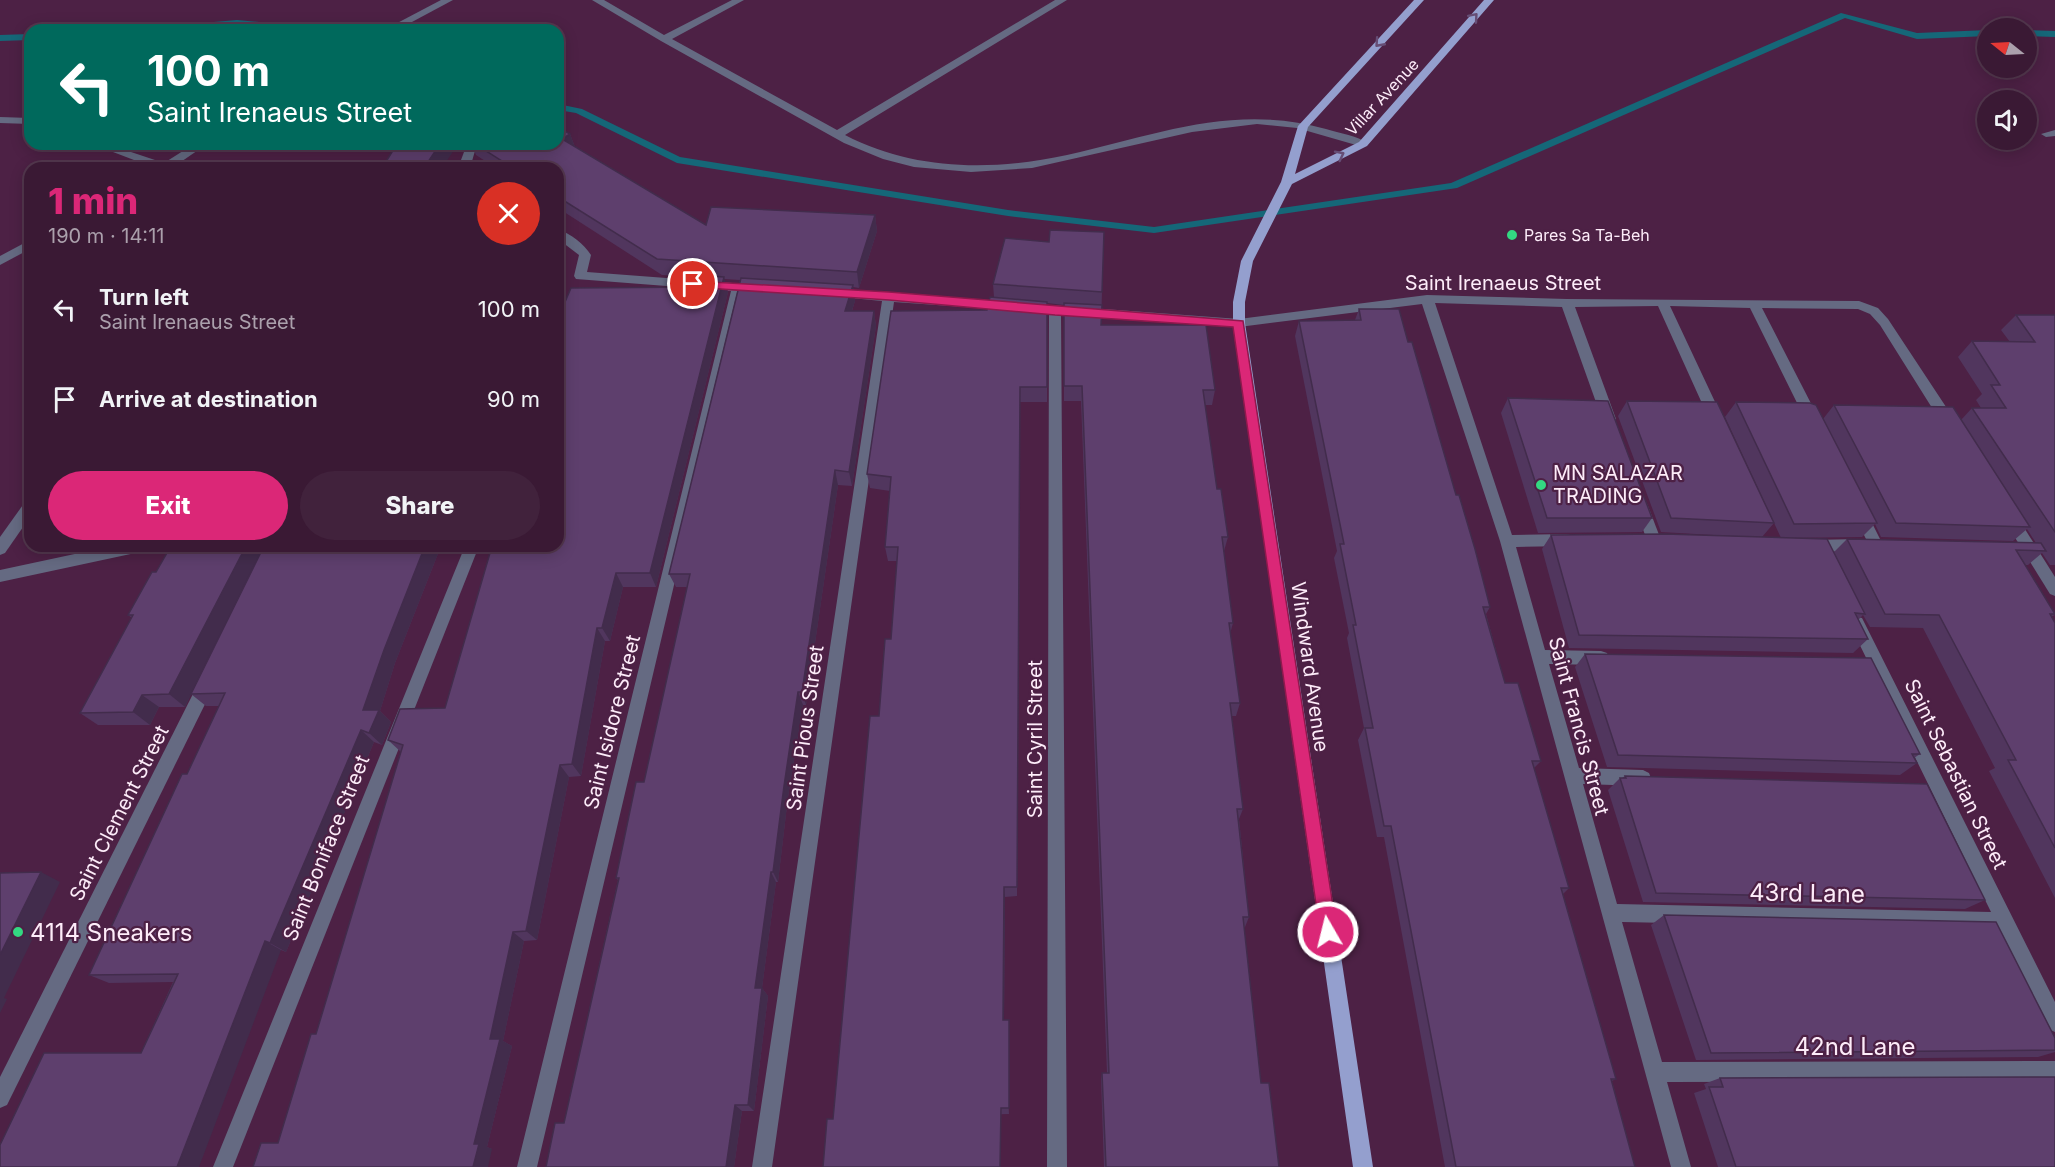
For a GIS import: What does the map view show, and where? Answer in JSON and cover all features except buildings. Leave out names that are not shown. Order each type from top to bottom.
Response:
[{"type":"main road","name":"Villar Avenue","points":[[1287,182],[1303,126],[1419,0]]},
{"type":"main road","name":"Villar Avenue","points":[[1287,182],[1363,144],[1489,0]]},
{"type":"main road","name":"Windward Avenue","points":[[1287,182],[1247,261],[1239,302],[1239,323],[1363,1167]]},
{"type":"street","points":[[401,24],[448,0]]},
{"type":"street","points":[[597,0],[838,134],[885,156],[922,165],[999,168],[1047,162],[1197,128],[1258,121],[1303,126],[1363,144]]},
{"type":"street","points":[[664,39],[739,0]]},
{"type":"street","points":[[838,134],[1062,0]]},
{"type":"street","points":[[0,120],[24,121]]},
{"type":"street","points":[[114,150],[148,162]]},
{"type":"street","points":[[174,162],[193,150]]},
{"type":"street","points":[[564,237],[581,249],[585,255],[577,282],[773,290]]},
{"type":"street","points":[[0,261],[24,247]]},
{"type":"street","name":"Saint Isidore Street","points":[[527,1167],[738,288]]},
{"type":"street","name":"Saint Irenaeus Street","points":[[819,292],[1239,323],[1427,299],[1568,303],[1859,305],[1874,311],[1884,322],[1954,430]]},
{"type":"street","name":"Saint Pious Street","points":[[762,1167],[889,296]]},
{"type":"street","name":"Saint Francis Street","points":[[1427,299],[1507,541],[1681,1167]]},
{"type":"street","points":[[1662,302],[1721,429]]},
{"type":"street","points":[[1568,303],[1614,432]]},
{"type":"street","points":[[1754,304],[1817,430]]},
{"type":"street","name":"Saint Cyril Street","points":[[1055,311],[1057,1167]]},
{"type":"street","points":[[1638,497],[1653,540]]},
{"type":"street","points":[[1797,546],[1882,545],[1855,503]]},
{"type":"street","points":[[2004,509],[2055,590]]},
{"type":"street","points":[[0,549],[24,515]]},
{"type":"street","points":[[1507,541],[1586,540]]},
{"type":"street","points":[[1819,545],[1829,567]]},
{"type":"street","points":[[2006,548],[2030,549]]},
{"type":"street","points":[[0,576],[112,552]]},
{"type":"street","name":"Saint Boniface Street","points":[[223,1167],[470,552]]},
{"type":"street","name":"Saint Sebastian Street","points":[[1850,609],[2055,1022]]},
{"type":"street","points":[[1538,657],[1620,658]]},
{"type":"street","points":[[1853,662],[1876,662]]},
{"type":"street","name":"Saint Clement Street","points":[[0,1098],[217,663]]},
{"type":"street","points":[[1571,776],[1654,778]]},
{"type":"street","points":[[1914,785],[1938,786]]},
{"type":"street","name":"43rd Lane","points":[[1609,913],[2005,921]]},
{"type":"street","name":"42nd Lane","points":[[1655,1072],[2055,1071]]},
{"type":"waterway","points":[[564,108],[579,111],[677,160],[1008,213],[1154,230],[1453,186],[1844,15],[1917,36],[1977,33]]},
{"type":"waterway","points":[[220,24],[254,24]]},
{"type":"waterway","points":[[2037,33],[2055,34]]},
{"type":"waterway","points":[[0,38],[24,37]]},
{"type":"place","name":"Pares Sa Ta-Beh","points":[[1512,235]]},
{"type":"place","name":"MN SALAZAR TRADING","points":[[1541,485]]},
{"type":"place","name":"4114 Sneakers","points":[[18,932]]},
{"type":"route","points":[[693,284],[889,296],[1055,311],[1239,323],[1328,932]]}]
